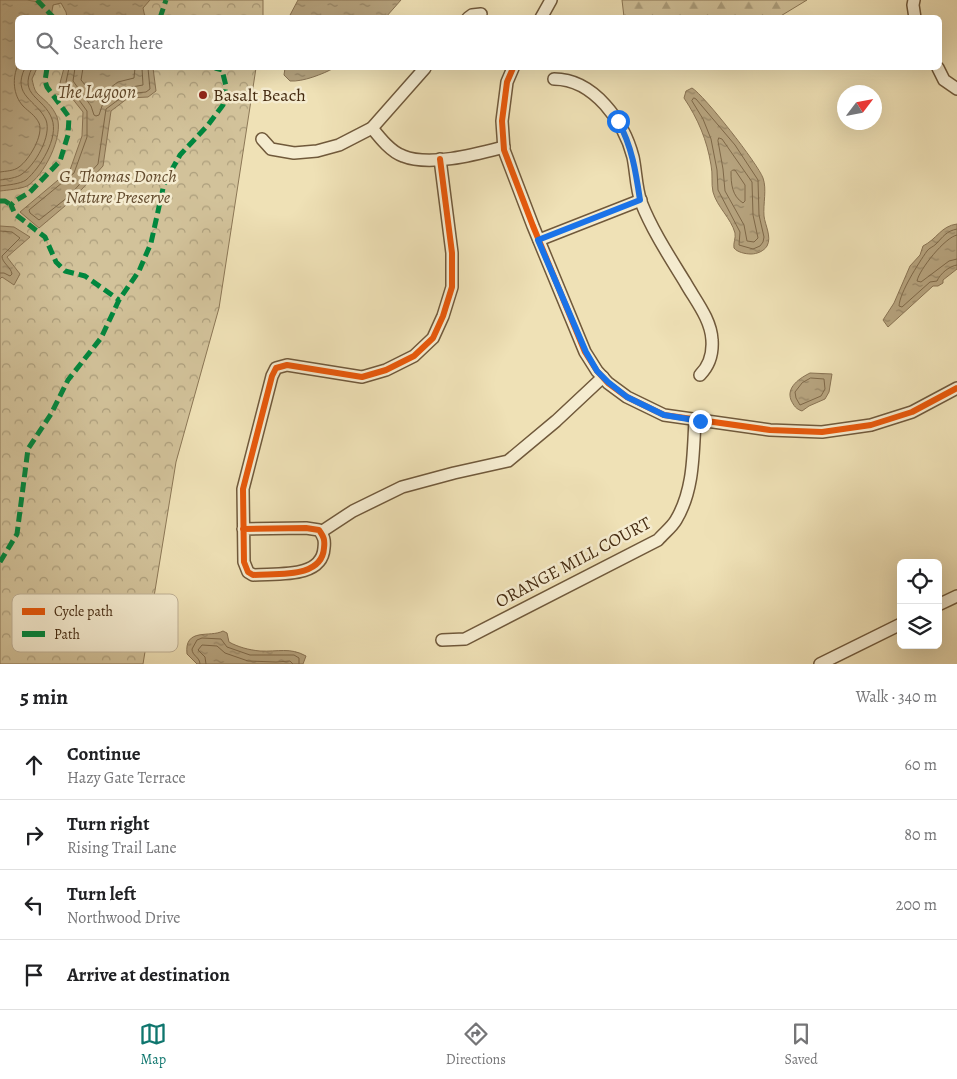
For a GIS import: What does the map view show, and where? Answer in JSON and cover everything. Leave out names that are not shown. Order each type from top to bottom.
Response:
[{"type":"street","points":[[543,15],[551,0]]},
{"type":"street","points":[[914,0],[915,15]]},
{"type":"street","points":[[472,15],[481,14]]},
{"type":"street","points":[[262,139],[271,149],[278,152],[317,151],[339,145],[372,128],[423,70]]},
{"type":"street","points":[[512,70],[507,82],[502,121],[504,146],[538,240],[586,352],[603,377],[627,397],[664,415],[770,430],[822,432],[871,425],[912,412],[957,388]]},
{"type":"street","points":[[939,70],[944,80],[957,89]]},
{"type":"street","points":[[554,80],[564,79],[586,89],[606,106],[618,121],[633,157],[640,200],[656,232],[707,320],[712,340],[711,355],[708,367],[700,375]]},
{"type":"street","points":[[372,128],[381,140],[402,156],[419,160],[474,155],[504,146]]},
{"type":"street","points":[[243,529],[306,528],[319,530],[325,538],[324,554],[315,567],[304,572],[254,575],[248,572],[244,562],[243,529],[243,489],[272,376],[276,368],[287,366],[362,377],[386,370],[414,356],[433,338],[443,316],[452,287],[452,254],[440,159]]},
{"type":"street","points":[[538,240],[640,200]]},
{"type":"street","points":[[321,532],[353,512],[402,487],[508,461],[556,421],[603,377]]},
{"type":"street","name":"ORANGE MILL COURT","points":[[442,640],[465,639],[658,540],[676,521],[687,498],[692,470],[695,420]]},
{"type":"street","points":[[940,604],[957,596]]},
{"type":"street","points":[[820,664],[897,626]]},
{"type":"green space","name":"G. Thomas Donch Nature Preserve","points":[[0,0],[263,0],[263,15],[15,15],[15,70],[256,70],[219,308],[176,462],[154,594],[12,594],[12,652],[145,652],[143,664],[0,664]]},
{"type":"green space","points":[[622,0],[807,0],[782,15],[624,15]]},
{"type":"water","points":[[0,0],[38,2],[41,0],[150,0],[143,8],[145,15],[67,15],[61,3],[53,5],[51,15],[15,15],[15,70],[36,70],[32,79],[35,90],[53,109],[57,117],[58,134],[46,165],[33,181],[24,187],[0,191]]},
{"type":"water","points":[[298,0],[401,0],[388,15],[290,15]]},
{"type":"water","name":"The Lagoon","points":[[63,70],[153,70],[156,91],[148,97],[128,98],[111,111],[103,166],[72,200],[39,228],[20,212],[70,170],[82,136],[83,112],[60,83]]},
{"type":"water","points":[[285,70],[330,70],[307,79],[295,81],[290,81],[284,75]]},
{"type":"water","points":[[692,88],[730,130],[763,178],[765,187],[764,216],[769,239],[766,248],[758,253],[744,253],[734,248],[735,235],[733,228],[713,192],[712,168],[704,138],[694,114],[684,98],[686,91]]},
{"type":"water","points":[[957,224],[957,269],[943,280],[943,283],[933,286],[888,327],[883,320],[894,303],[910,266],[920,255],[923,246],[947,227]]},
{"type":"water","points":[[0,226],[14,227],[30,237],[7,257],[20,274],[14,285],[2,277],[0,279]]},
{"type":"water","points":[[810,373],[832,374],[829,392],[825,399],[802,411],[793,404],[790,391],[798,380]]},
{"type":"water","points":[[223,631],[227,633],[229,642],[244,648],[260,651],[289,651],[306,656],[303,664],[197,664],[187,654],[187,646],[194,637]]},
{"type":"marked path","points":[[37,0],[51,15]]},
{"type":"marked path","points":[[161,15],[166,0]]},
{"type":"marked path","points":[[47,70],[45,81],[47,87],[69,117],[68,135],[60,161],[30,192],[11,205],[15,214],[45,237],[56,262],[65,271],[85,276],[119,300]]},
{"type":"marked path","points":[[0,562],[17,534],[28,449],[51,414],[68,380],[101,338],[119,300],[139,271],[151,243],[164,184],[180,155],[208,125],[223,105],[226,86],[222,70]]},
{"type":"marked path","points":[[0,201],[5,201],[11,205]]},
{"type":"cycle path","points":[[512,70],[507,82],[502,121],[504,150],[585,352],[597,371],[608,383],[627,397],[664,415],[770,430],[822,432],[871,425],[912,412],[957,388]]},
{"type":"cycle path","points":[[243,529],[306,528],[319,530],[324,541],[321,558],[307,570],[285,574],[253,575],[248,572],[244,562],[243,489],[272,376],[276,368],[287,365],[362,377],[386,370],[414,356],[433,338],[443,316],[452,287],[452,253],[440,159]]},
{"type":"place","name":"Basalt Beach","points":[[203,95]]},
{"type":"route","points":[[618,121],[633,157],[640,200],[538,240],[586,352],[597,371],[627,397],[664,415],[700,421]]}]
